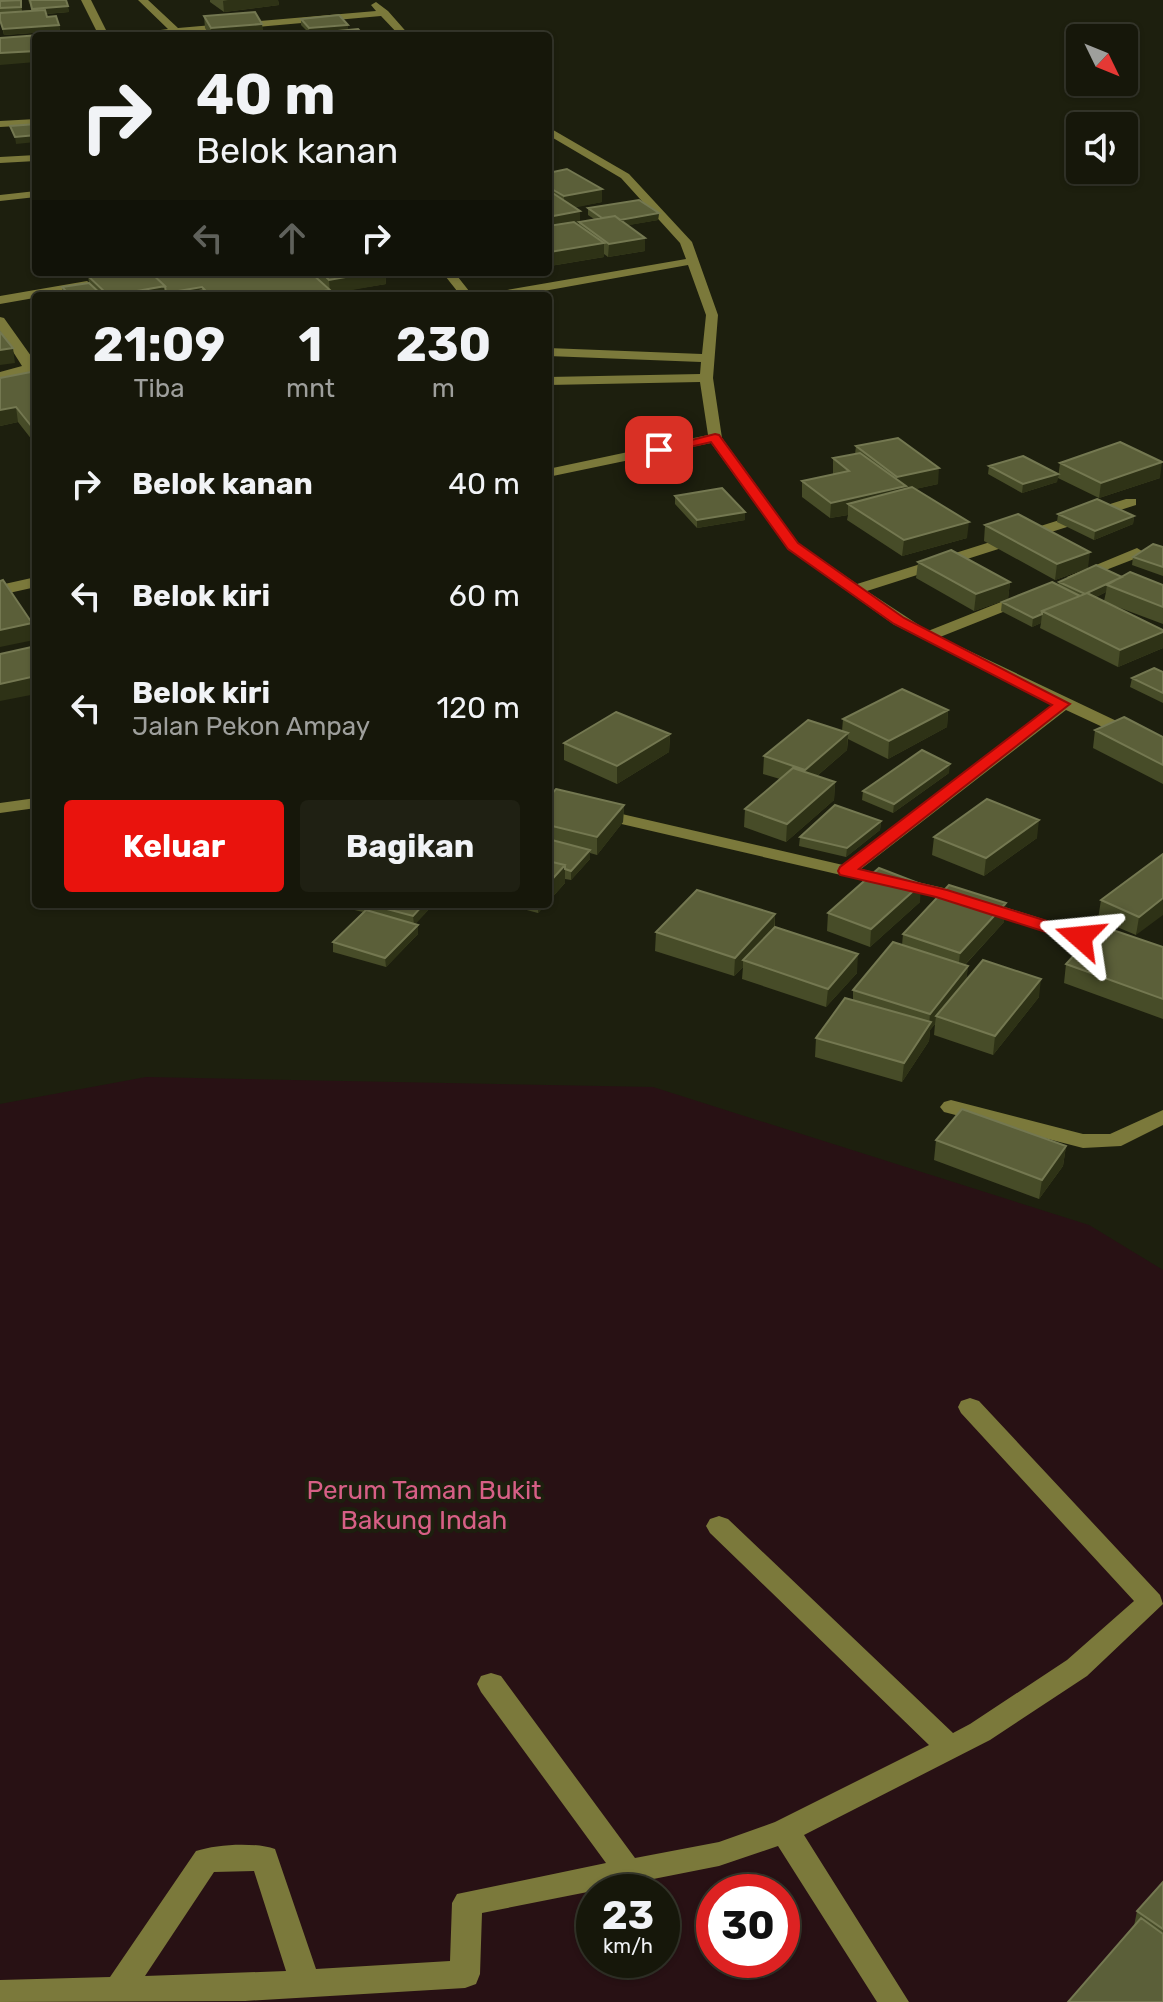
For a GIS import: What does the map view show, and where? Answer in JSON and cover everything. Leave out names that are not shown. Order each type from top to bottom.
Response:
[{"type":"street","points":[[86,0],[102,32]]},
{"type":"street","points":[[143,0],[174,29]]},
{"type":"street","points":[[370,0],[402,32]]},
{"type":"street","points":[[151,32],[385,13]]},
{"type":"street","points":[[288,20],[293,32]]},
{"type":"street","points":[[0,124],[32,122]]},
{"type":"street","points":[[552,132],[625,176],[686,242],[712,315],[706,378],[715,438],[793,546],[927,637],[1163,750]]},
{"type":"street","points":[[0,160],[32,158]]},
{"type":"street","points":[[0,198],[32,194]]},
{"type":"street","points":[[518,292],[693,261]]},
{"type":"street","points":[[451,276],[464,292]]},
{"type":"street","points":[[46,292],[103,282]]},
{"type":"street","points":[[0,300],[32,294]]},
{"type":"street","points":[[0,321],[32,367]]},
{"type":"street","points":[[552,352],[708,358]]},
{"type":"street","points":[[603,380],[608,355]]},
{"type":"street","points":[[0,376],[32,368]]},
{"type":"street","points":[[552,381],[706,378]]},
{"type":"street","points":[[552,472],[715,438]]},
{"type":"street","points":[[854,590],[1131,502]]},
{"type":"street","points":[[927,637],[1137,553]]},
{"type":"street","points":[[0,590],[32,583]]},
{"type":"street","points":[[846,871],[1063,704]]},
{"type":"street","points":[[552,803],[941,893],[1163,963]]},
{"type":"street","points":[[0,808],[32,804]]},
{"type":"street","points":[[951,1107],[1083,1141],[1113,1141],[1163,1117]]},
{"type":"street","points":[[0,1994],[119,1990],[245,1994],[305,1983],[465,1974],[467,1903],[719,1854],[785,1831],[980,1732],[1077,1668],[1151,1602],[970,1407]]},
{"type":"street","points":[[719,1526],[950,1747]]},
{"type":"street","points":[[491,1684],[628,1871]]},
{"type":"street","points":[[785,1831],[894,2002]]},
{"type":"street","points":[[119,1990],[206,1860],[265,1858],[305,1983]]},
{"type":"green space","name":"Perum Taman Bukit Bakung Indah","points":[[146,1077],[653,1087],[1089,1225],[1163,1270],[1163,2002],[0,2002],[0,1104]]},
{"type":"building","points":[[21,0],[21,7],[0,8],[0,1]]},
{"type":"building","points":[[30,0],[66,0],[68,6],[32,9]]},
{"type":"building","points":[[45,10],[47,17],[56,16],[59,25],[3,29],[0,20],[0,13]]},
{"type":"building","points":[[255,12],[262,24],[211,28],[204,16]]},
{"type":"building","points":[[339,15],[348,25],[309,28],[301,19]]},
{"type":"building","points":[[358,29],[361,32],[326,32]]},
{"type":"building","points":[[32,36],[32,51],[0,53],[0,38]]},
{"type":"building","points":[[32,124],[32,135],[15,137],[10,126]]},
{"type":"building","points":[[567,169],[602,189],[564,196],[552,189],[552,172]]},
{"type":"building","points":[[552,193],[580,211],[552,216]]},
{"type":"building","points":[[639,200],[659,213],[620,220],[615,216],[602,218],[588,208]]},
{"type":"building","points":[[615,216],[645,238],[609,244],[579,222]]},
{"type":"building","points":[[574,222],[604,243],[552,252],[552,225]]},
{"type":"building","points":[[88,276],[154,276],[165,286],[131,292],[105,292]]},
{"type":"building","points":[[154,276],[314,276],[330,290],[192,292],[205,290],[202,287],[166,292],[165,286]]},
{"type":"building","points":[[325,276],[352,276],[329,280]]},
{"type":"building","points":[[89,283],[99,292],[67,292],[62,287]]},
{"type":"building","points":[[0,332],[13,348],[0,350]]},
{"type":"building","points":[[32,372],[32,427],[16,407],[0,410],[0,378]]},
{"type":"building","points":[[898,438],[939,468],[897,477],[856,446]]},
{"type":"building","points":[[1120,442],[1162,462],[1101,483],[1060,463]]},
{"type":"building","points":[[860,453],[906,486],[831,503],[802,481],[849,471],[833,458]]},
{"type":"building","points":[[1023,456],[1058,474],[1023,484],[989,466]]},
{"type":"building","points":[[912,487],[969,522],[904,540],[848,504]]},
{"type":"building","points":[[722,488],[745,512],[697,520],[675,496]]},
{"type":"building","points":[[1097,499],[1134,516],[1095,531],[1058,514]]},
{"type":"building","points":[[1018,514],[1090,552],[1057,564],[985,525]]},
{"type":"building","points":[[1153,544],[1163,547],[1163,567],[1133,557]]},
{"type":"building","points":[[951,550],[1010,582],[976,594],[918,562]]},
{"type":"building","points":[[1096,565],[1122,577],[1085,594],[1059,582]]},
{"type":"building","points":[[1130,572],[1163,585],[1163,607],[1107,585]]},
{"type":"building","points":[[3,580],[32,623],[0,630],[0,581]]},
{"type":"building","points":[[1052,582],[1080,596],[1042,611],[1033,618],[1002,602]]},
{"type":"building","points":[[1087,593],[1163,632],[1120,650],[1042,611]]},
{"type":"building","points":[[32,647],[32,677],[0,684],[0,654]]},
{"type":"building","points":[[1154,668],[1163,672],[1163,693],[1132,678]]},
{"type":"building","points":[[902,689],[948,710],[889,741],[843,719]]},
{"type":"building","points":[[616,712],[670,734],[617,766],[564,743]]},
{"type":"building","points":[[1124,717],[1163,737],[1163,765],[1095,730]]},
{"type":"building","points":[[808,720],[848,733],[805,770],[764,756]]},
{"type":"building","points":[[922,750],[950,764],[894,804],[863,791]]},
{"type":"building","points":[[793,768],[835,782],[787,824],[745,809]]},
{"type":"building","points":[[556,789],[624,805],[597,837],[552,826],[552,794]]},
{"type":"building","points":[[987,799],[1039,820],[986,858],[934,837]]},
{"type":"building","points":[[835,805],[881,821],[847,848],[800,837]]},
{"type":"building","points":[[552,840],[590,850],[571,871],[565,869],[565,865],[552,862]]},
{"type":"building","points":[[1163,854],[1163,898],[1139,917],[1101,900]]},
{"type":"building","points":[[552,862],[565,865],[552,880]]},
{"type":"building","points":[[879,868],[921,884],[871,929],[828,913]]},
{"type":"building","points":[[949,885],[1006,903],[960,953],[903,934]]},
{"type":"building","points":[[697,890],[775,914],[735,958],[656,932]]},
{"type":"building","points":[[383,908],[420,908],[413,916]]},
{"type":"building","points":[[366,910],[418,925],[385,958],[333,942]]},
{"type":"building","points":[[1101,926],[1163,947],[1163,999],[1066,964]]},
{"type":"building","points":[[775,927],[858,954],[828,989],[743,960]]},
{"type":"building","points":[[893,942],[968,966],[930,1014],[853,990]]},
{"type":"building","points":[[983,960],[1041,979],[995,1036],[936,1016]]},
{"type":"building","points":[[845,998],[931,1022],[904,1063],[816,1038]]},
{"type":"building","points":[[962,1109],[1066,1146],[1042,1180],[936,1140]]},
{"type":"building","points":[[1163,1882],[1163,1929],[1137,1911]]},
{"type":"building","points":[[1141,1918],[1163,1934],[1163,2002],[1068,2002]]},
{"type":"route","points":[[659,450],[715,438],[793,546],[899,621],[1063,704],[846,871],[941,893],[1080,937]]}]
